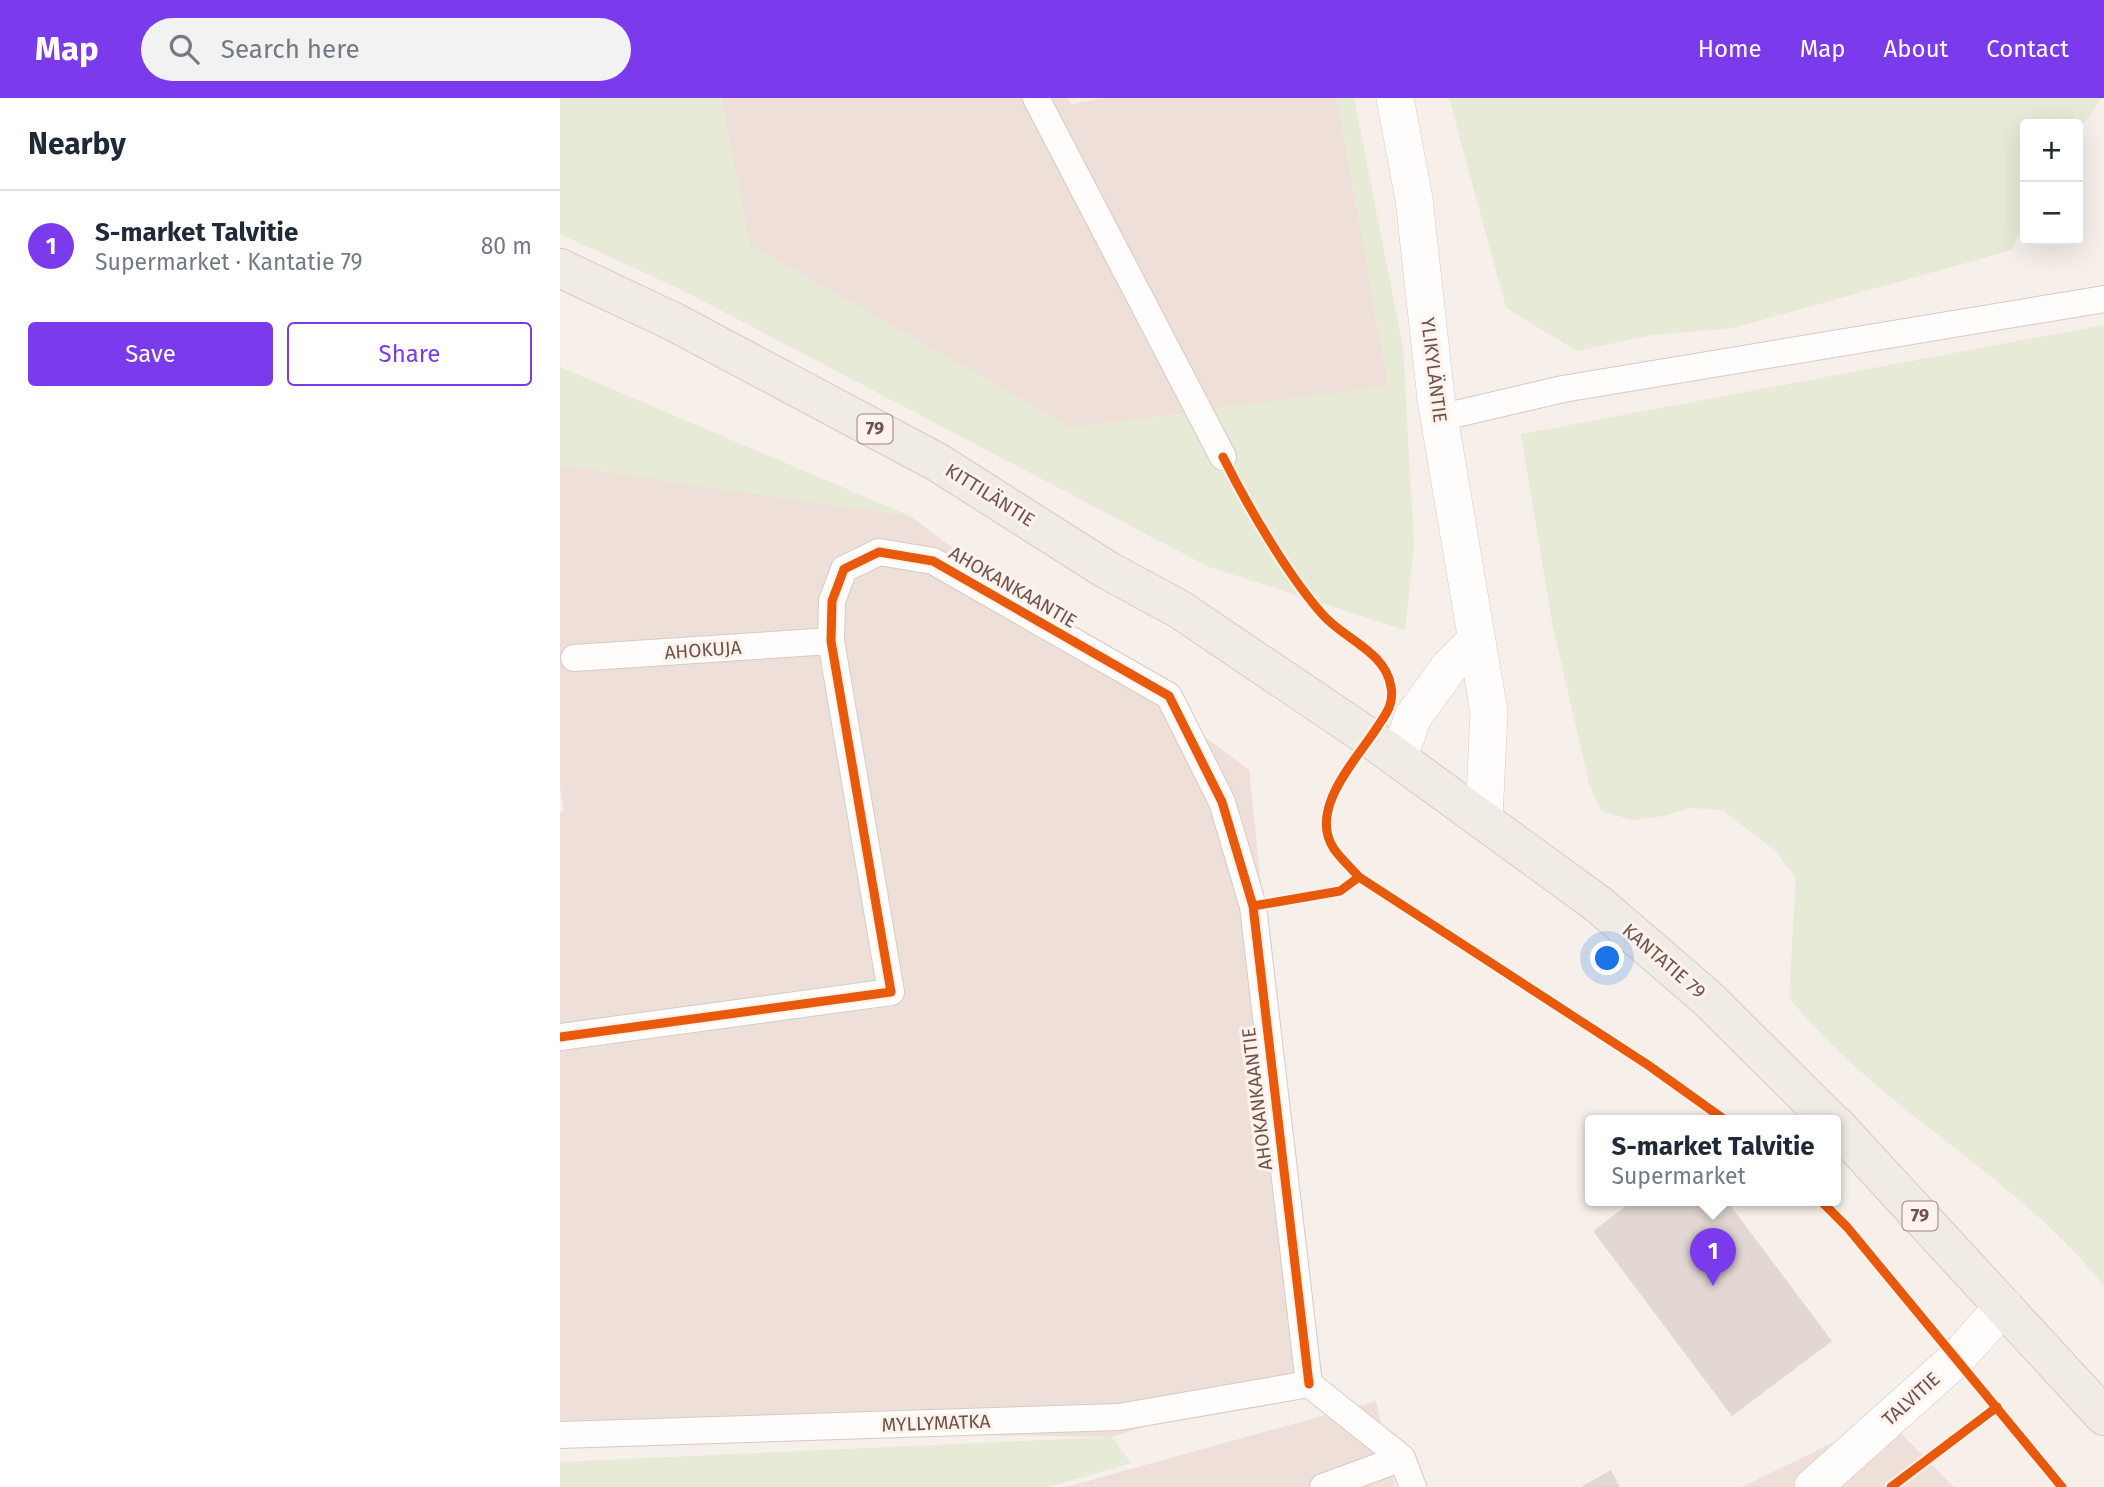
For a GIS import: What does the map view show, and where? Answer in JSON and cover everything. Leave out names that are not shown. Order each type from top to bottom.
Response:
[{"type":"main road","name":"YLIKYLÄNTIE","points":[[1395,98],[1414,199],[1440,418],[1475,641],[1489,712],[1484,819]]},
{"type":"main road","name":"KITTILÄNTIE","points":[[560,268],[674,322],[937,462],[1107,570],[1179,609],[1398,759]]},
{"type":"main road","points":[[1398,759],[1413,717],[1449,667],[1475,641]]},
{"type":"main road","name":"79","points":[[1398,759],[1484,819]]},
{"type":"main road","name":"KANTATIE 79","points":[[1484,819],[1598,904],[1706,997],[1825,1115]]},
{"type":"main road","name":"79","points":[[1841,1130],[2104,1416]]},
{"type":"main road","name":"TALVITIE","points":[[1812,1487],[1957,1358],[2004,1306]]},
{"type":"street","points":[[1036,98],[1223,457]]},
{"type":"street","points":[[1440,418],[1563,389],[2104,299]]},
{"type":"street","name":"AHOKANKAANTIE","points":[[560,1037],[891,992],[831,641],[832,601],[844,569],[879,552],[933,561],[1169,696],[1222,802],[1253,906],[1309,1384]]},
{"type":"street","name":"AHOKUJA","points":[[574,658],[831,641]]},
{"type":"street","points":[[1309,1384],[1402,1458],[1412,1487]]},
{"type":"street","name":"MYLLYMATKA","points":[[560,1436],[1119,1416],[1309,1384]]},
{"type":"street","points":[[1323,1487],[1402,1458]]},
{"type":"shaded area","points":[[721,98],[1067,98],[1072,104],[1104,98],[1337,98],[1389,386],[1071,428],[750,245]]},
{"type":"shaded area","points":[[560,465],[910,516],[1249,770],[1312,1372],[1112,1437],[560,1429],[560,813],[564,812],[560,786]]},
{"type":"shaded area","points":[[1376,1401],[1395,1487],[1066,1487]]},
{"type":"shaded area","points":[[1885,1417],[1954,1487],[1742,1487]]},
{"type":"green space","points":[[560,98],[721,98],[750,245],[1071,428],[1388,386],[1337,98],[1354,98],[1403,347],[1414,546],[1405,630],[1209,567],[684,291],[560,234]]},
{"type":"green space","points":[[1449,98],[2102,98],[2083,125],[2083,119],[2020,119],[2020,228],[2012,250],[1733,328],[1652,335],[1577,351],[1506,308]]},
{"type":"green space","points":[[2104,325],[2104,1286],[2069,1246],[2030,1209],[1863,1074],[1824,1037],[1789,997],[1796,877],[1775,851],[1723,810],[1691,808],[1663,816],[1632,820],[1601,811],[1589,783],[1552,623],[1521,434]]},
{"type":"green space","points":[[560,367],[910,516],[560,465]]},
{"type":"green space","points":[[1112,1437],[1131,1463],[1048,1487],[560,1487],[560,1462]]},
{"type":"building","points":[[1626,1206],[1731,1206],[1832,1341],[1732,1416],[1593,1231]]},
{"type":"building","points":[[1611,1470],[1620,1487],[1581,1487]]},
{"type":"cycle path","points":[[1223,457],[1256,518],[1296,581],[1323,615],[1373,655],[1388,675],[1392,698],[1387,712],[1348,768],[1331,801],[1327,834],[1337,853],[1359,877],[1648,1065],[1718,1115]]},
{"type":"cycle path","points":[[560,1037],[891,992],[831,641],[832,601],[844,569],[879,552],[933,561],[1169,696],[1222,802],[1253,906],[1309,1384]]},
{"type":"cycle path","points":[[1253,906],[1340,891],[1359,877]]},
{"type":"cycle path","points":[[1826,1206],[1847,1227],[2062,1487]]},
{"type":"cycle path","points":[[1891,1487],[1997,1407]]},
{"type":"place","name":"S-market Talvitie","points":[[1713,1286]]}]
